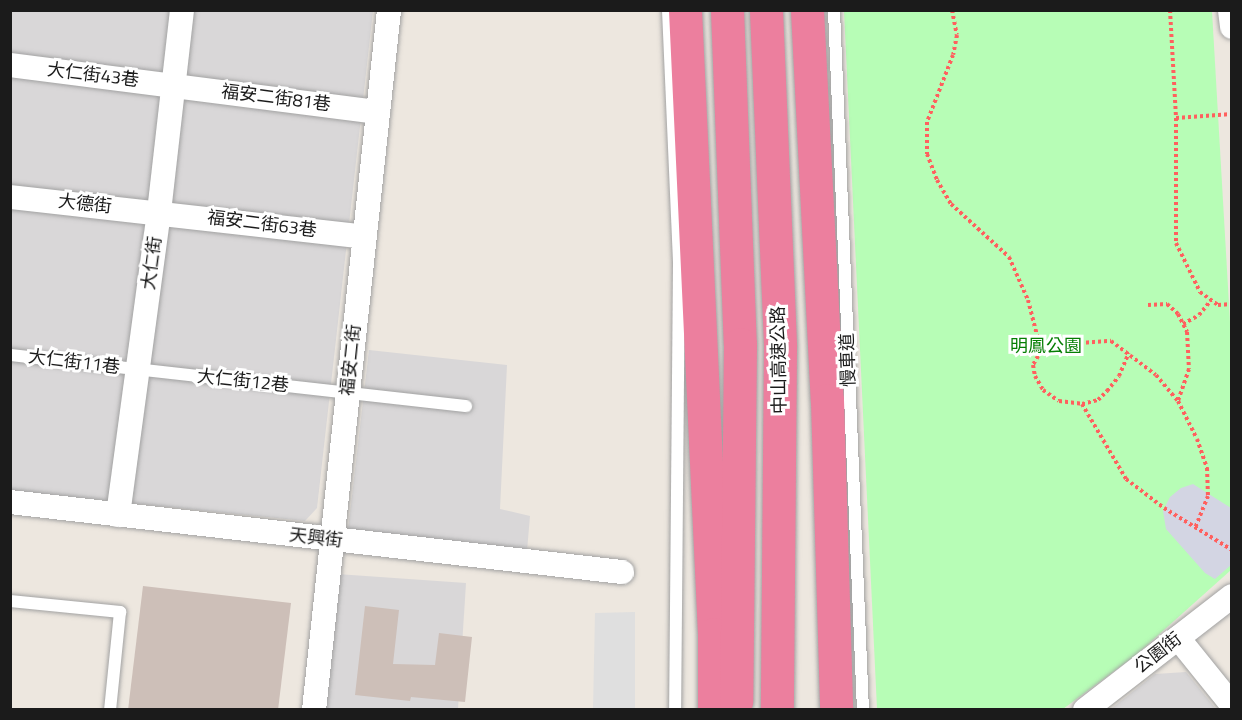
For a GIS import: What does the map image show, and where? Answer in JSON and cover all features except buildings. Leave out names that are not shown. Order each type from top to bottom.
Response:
[{"type":"highway","points":[[685,10],[707,535],[714,634],[714,710]]},
{"type":"highway","points":[[727,10],[740,344],[736,710]]},
{"type":"highway","name":"中山高速公路","points":[[766,10],[780,347],[777,710]]},
{"type":"highway","points":[[807,10],[836,710]]},
{"type":"highway","points":[[814,710],[807,425],[819,257]]},
{"type":"highway","points":[[699,710],[707,535]]},
{"type":"street","name":"大仁街","points":[[118,515],[159,212],[182,10]]},
{"type":"street","name":"福安二街","points":[[314,710],[389,10]]},
{"type":"street","points":[[1230,10],[1232,27]]},
{"type":"street","name":"大仁街43巷","points":[[10,65],[175,85]]},
{"type":"street","name":"福安二街81巷","points":[[175,85],[378,112]]},
{"type":"street","name":"大德街","points":[[10,197],[159,212]]},
{"type":"street","name":"福安二街63巷","points":[[159,212],[364,237]]},
{"type":"street","name":"天興街","points":[[10,502],[622,572]]},
{"type":"street","name":"公園街","points":[[1085,710],[1232,596]]},
{"type":"street","points":[[1178,638],[1232,705]]},
{"type":"lane","points":[[668,10],[679,264],[675,710]]},
{"type":"lane","name":"慢車道","points":[[834,10],[862,710]]},
{"type":"lane","name":"大仁街11巷","points":[[10,355],[138,370]]},
{"type":"lane","name":"大仁街12巷","points":[[138,370],[466,406]]},
{"type":"lane","points":[[10,601],[120,612],[110,710]]},
{"type":"path","points":[[952,10],[957,36],[927,122],[927,154],[937,180],[951,204],[1009,257],[1028,300],[1041,351]]},
{"type":"path","points":[[1170,10],[1176,118],[1176,243],[1200,292],[1218,305],[1232,304]]},
{"type":"path","points":[[1176,118],[1232,114]]},
{"type":"path","points":[[1183,324],[1199,315],[1211,300]]},
{"type":"path","points":[[1148,305],[1167,304],[1178,314],[1187,332],[1189,369],[1178,401]]},
{"type":"path","points":[[1129,353],[1119,376],[1107,391],[1098,400],[1082,404],[1059,401],[1043,390],[1035,376],[1032,364],[1041,351],[1080,343],[1111,341],[1129,353],[1156,375],[1178,401],[1197,439],[1207,468],[1208,496],[1195,528]]},
{"type":"path","points":[[1082,404],[1126,480],[1195,528],[1232,550]]},
{"type":"shaded area","points":[[10,11],[373,11],[317,508],[305,521],[11,491]]},
{"type":"shaded area","points":[[369,350],[507,365],[500,509],[530,516],[527,551],[348,530]]},
{"type":"shaded area","points":[[1193,484],[1231,508],[1231,565],[1215,579],[1205,573],[1166,529],[1163,511],[1170,497],[1181,488]]},
{"type":"shaded area","points":[[337,574],[466,583],[458,709],[324,710]]},
{"type":"shaded area","points":[[635,612],[635,709],[593,709],[595,613]]},
{"type":"shaded area","points":[[1186,672],[1216,709],[1111,709],[1155,674]]},
{"type":"green space","name":"明鳳公園","points":[[844,11],[1212,11],[1231,339],[1231,570],[1136,655],[1063,709],[877,709]]}]
